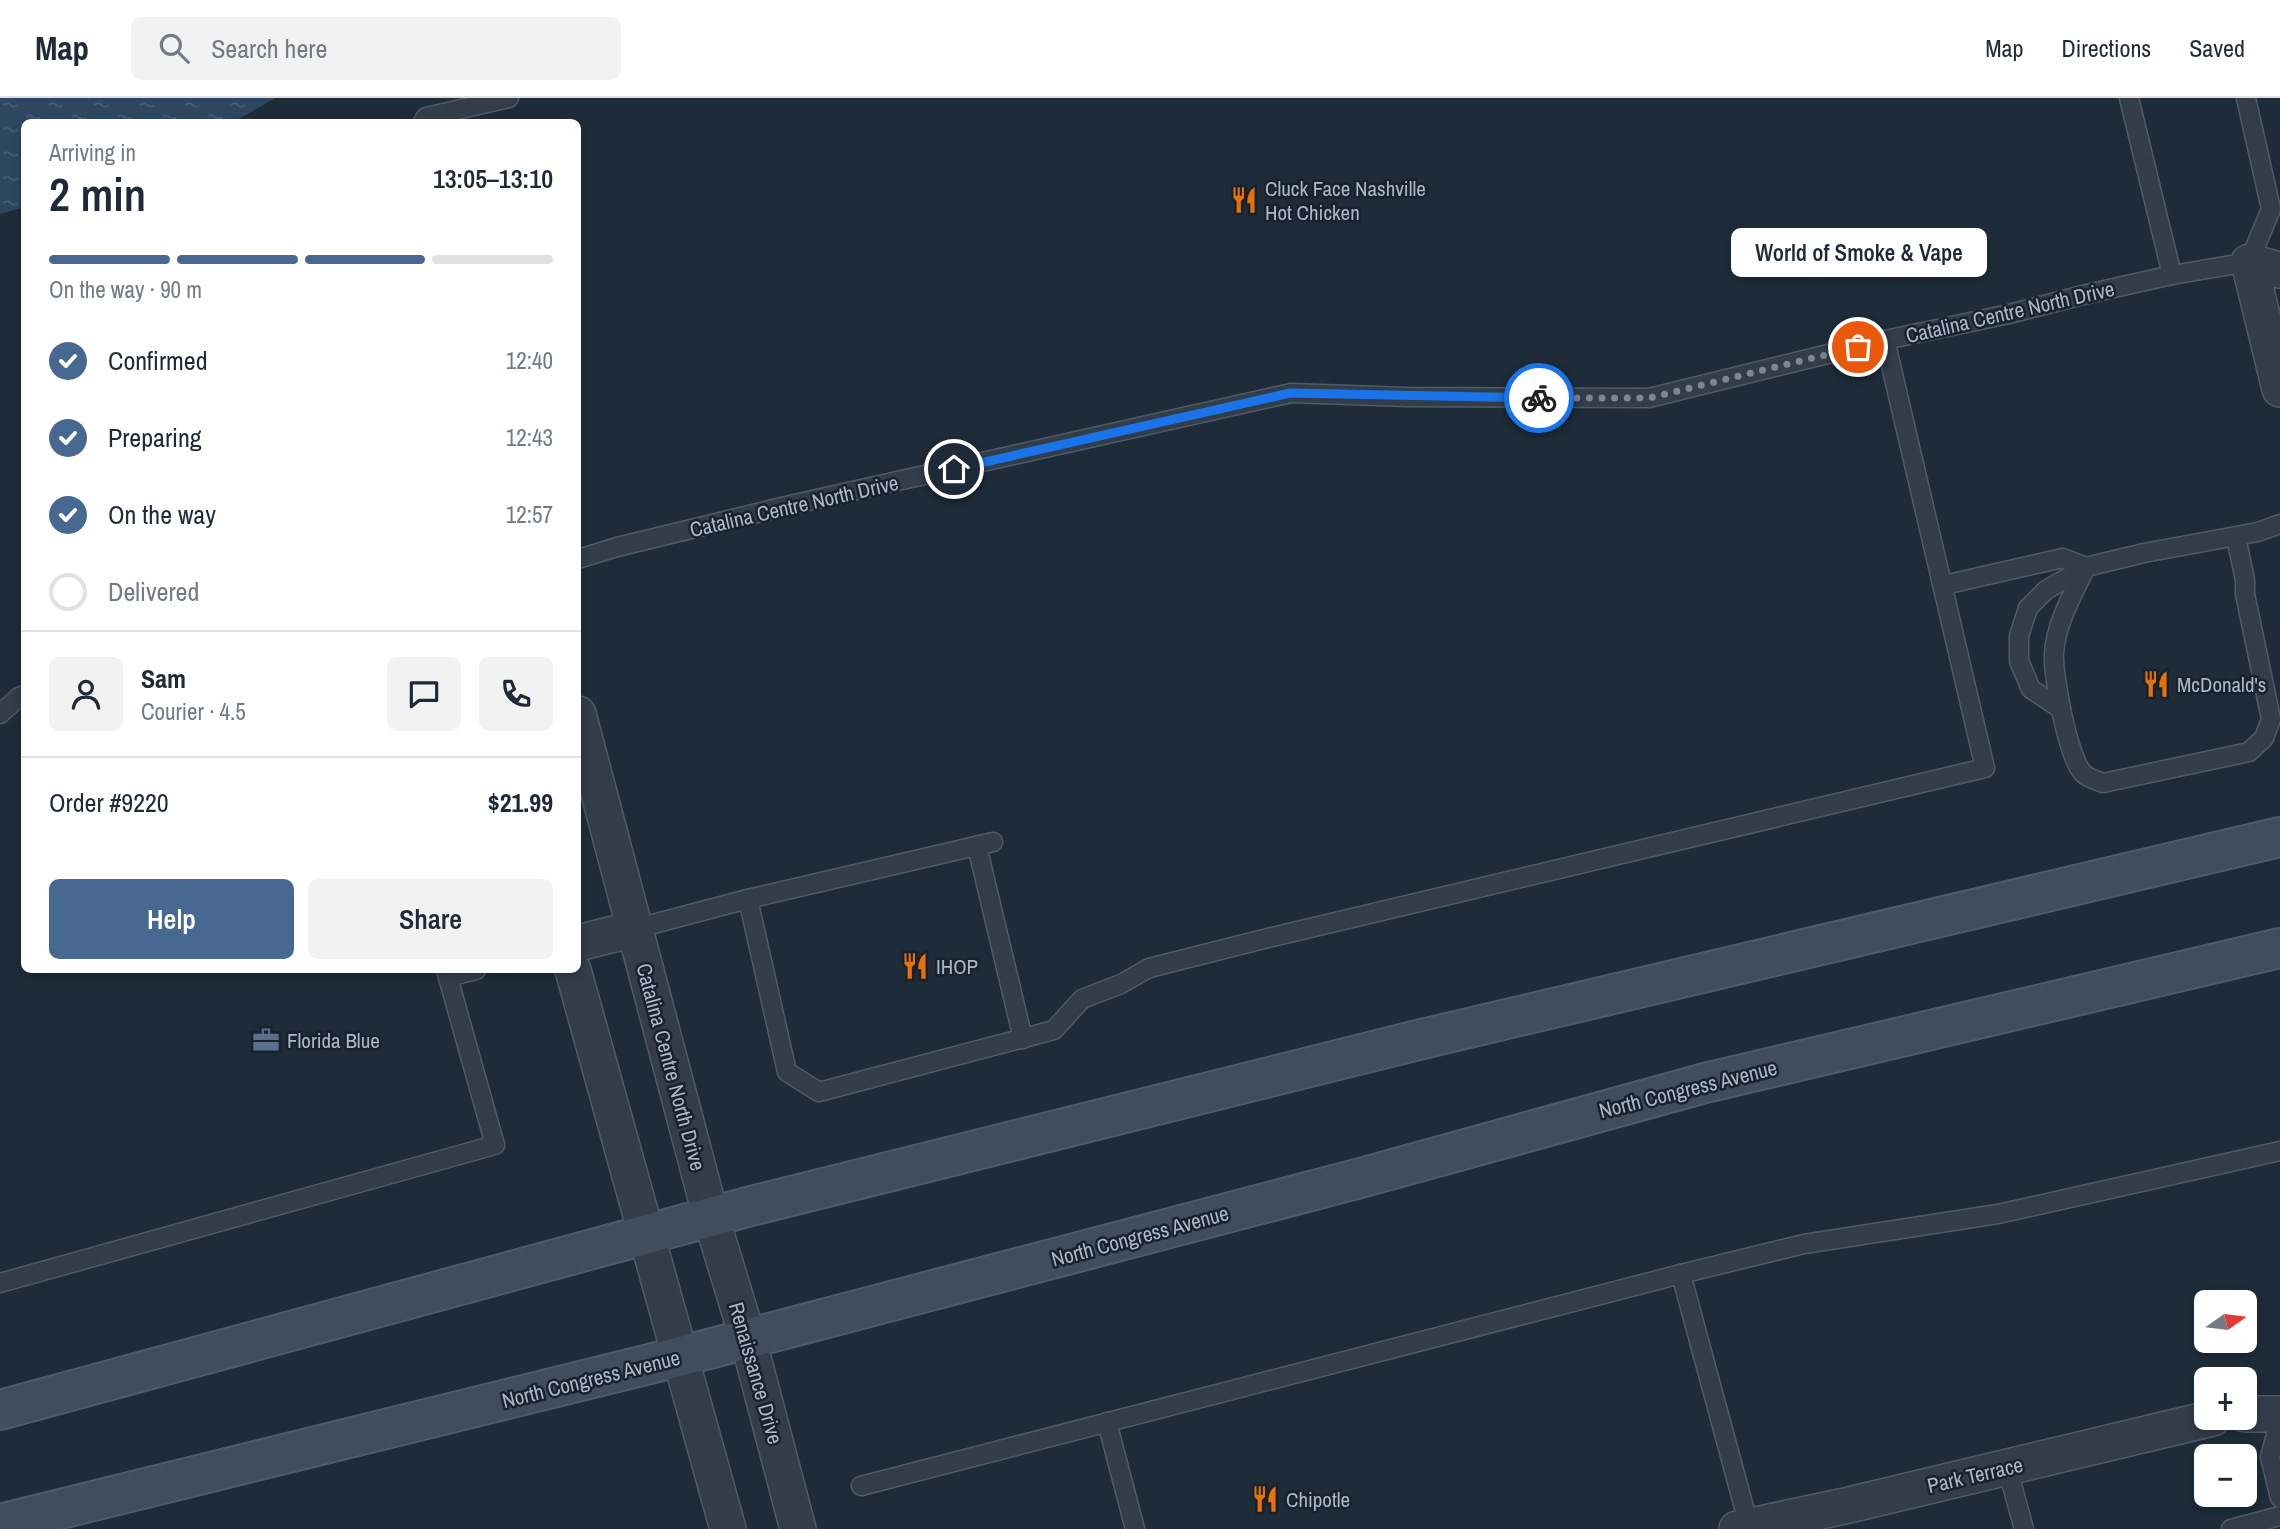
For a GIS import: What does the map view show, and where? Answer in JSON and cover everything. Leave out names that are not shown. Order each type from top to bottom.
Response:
[{"type":"main road","points":[[0,1410],[711,1217],[1350,1056],[2280,837]]},
{"type":"main road","name":"North Congress Avenue","points":[[0,1524],[748,1339],[1377,1173],[1705,1083],[2280,948]]},
{"type":"street","points":[[2264,266],[2280,389]]},
{"type":"street","name":"Catalina Centre North Drive","points":[[581,726],[711,1217]]},
{"type":"street","points":[[581,942],[634,929]]},
{"type":"street","points":[[574,973],[729,1529]]},
{"type":"street","name":"Renaissance Drive","points":[[711,1217],[748,1339],[798,1529]]},
{"type":"street","points":[[2257,1415],[2280,1417]]},
{"type":"street","name":"Park Terrace","points":[[1743,1528],[2194,1423]]},
{"type":"lane","points":[[425,119],[509,98]]},
{"type":"lane","points":[[2129,98],[2172,275]]},
{"type":"lane","points":[[2246,98],[2271,209],[2264,266]]},
{"type":"lane","name":"Catalina Centre North Drive","points":[[581,558],[786,506],[1290,393],[1407,397],[1649,398],[1885,340],[2172,275],[2264,266]]},
{"type":"lane","points":[[748,899],[787,1072],[819,1092],[1054,1030],[1082,999],[1121,984],[1149,968],[1985,768],[1885,340]]},
{"type":"lane","points":[[2062,709],[2031,689],[2019,661],[2019,636],[2028,608],[2046,590],[2086,567],[2236,537],[2280,524]]},
{"type":"lane","points":[[2086,567],[2061,620],[2054,653],[2056,682],[2073,757],[2084,774],[2104,783],[2249,752],[2264,738],[2271,719],[2236,537]]},
{"type":"lane","points":[[1944,585],[2063,558],[2086,567]]},
{"type":"lane","points":[[0,714],[21,696]]},
{"type":"lane","points":[[634,929],[748,899],[985,844],[1023,1039]]},
{"type":"lane","points":[[0,1283],[495,1144],[447,973]]},
{"type":"lane","points":[[861,1486],[1681,1273],[1804,1244],[1998,1214],[2280,1151]]},
{"type":"lane","points":[[1681,1273],[1743,1528]]},
{"type":"lane","points":[[2280,1417],[2270,1457],[2280,1499]]},
{"type":"lane","points":[[1107,1422],[1135,1529]]},
{"type":"lane","points":[[2007,1467],[2024,1529]]},
{"type":"lane","points":[[2231,1529],[2280,1516]]},
{"type":"water","points":[[0,98],[275,98],[239,119],[21,119],[21,208],[0,214]]},
{"type":"way so far","points":[[1539,398],[1649,398],[1858,347]]},
{"type":"place","name":"Cluck Face Nashville Hot Chicken","points":[[1244,200]]},
{"type":"place","name":"World of Smoke & Vape","points":[[1858,347]]},
{"type":"place","name":"McDonald's","points":[[2156,684]]},
{"type":"place","name":"IHOP","points":[[915,966]]},
{"type":"place","name":"Florida Blue","points":[[266,1040]]},
{"type":"place","name":"Chipotle","points":[[1265,1499]]},
{"type":"route","points":[[954,469],[1290,393],[1539,398]]}]
